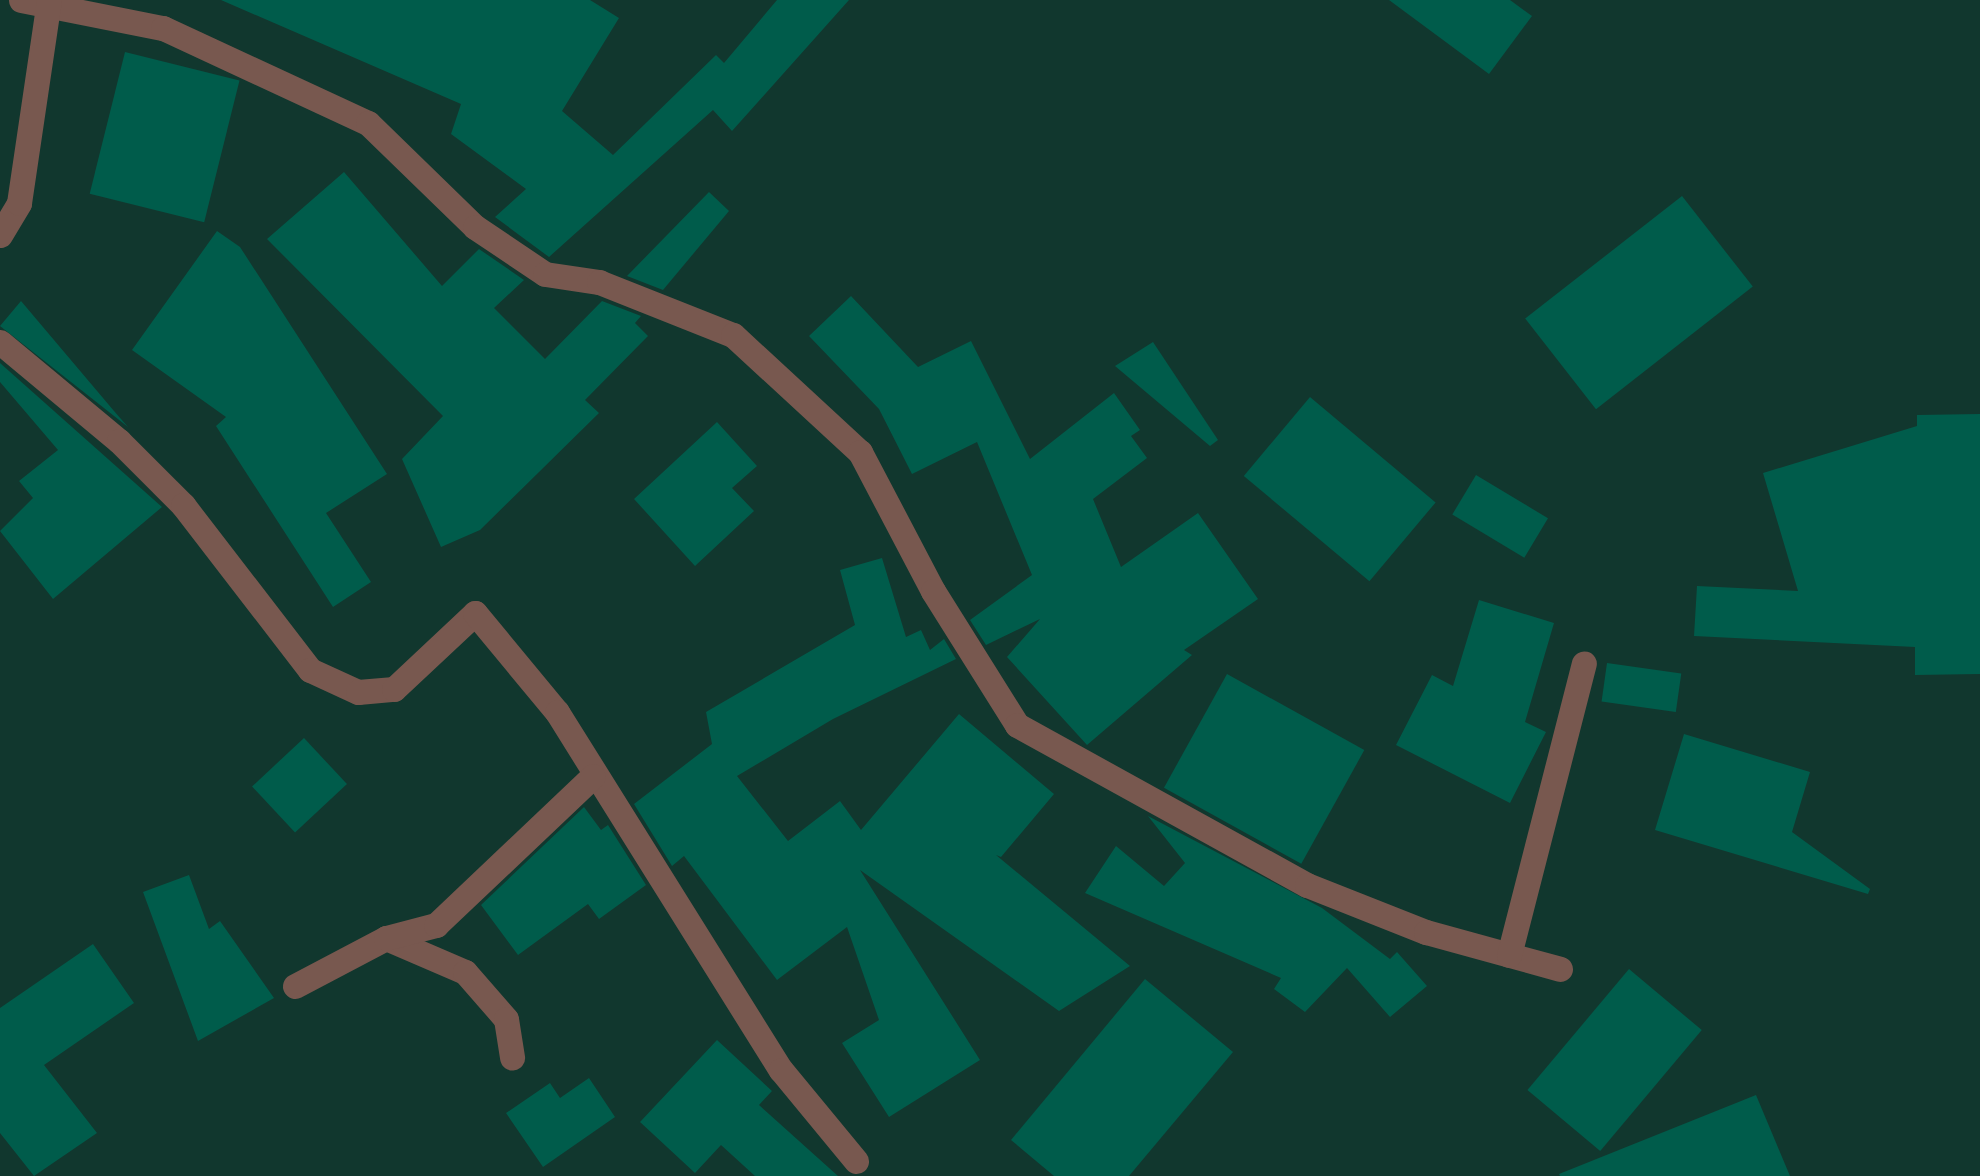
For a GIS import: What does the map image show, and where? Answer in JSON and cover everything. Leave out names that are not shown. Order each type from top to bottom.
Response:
[{"type":"street","points":[[21,0],[48,2],[163,28],[368,122],[475,227],[546,274],[599,282],[733,335],[860,452],[933,591],[1017,726],[1307,885],[1426,932],[1560,968]]},
{"type":"street","points":[[0,235],[19,204],[48,2]]},
{"type":"street","points":[[0,342],[119,440],[183,506],[310,670],[358,692],[394,689],[474,613],[556,712],[781,1070],[856,1161]]},
{"type":"street","points":[[1509,955],[1584,663]]},
{"type":"street","points":[[295,986],[386,938],[436,924],[593,776]]},
{"type":"street","points":[[386,938],[464,972],[506,1019],[512,1058]]},
{"type":"building","points":[[221,0],[590,0],[619,18],[562,111],[613,155],[716,55],[724,63],[777,0],[849,0],[732,131],[713,110],[549,257],[495,217],[526,189],[451,134],[461,104]]},
{"type":"building","points":[[1389,0],[1510,0],[1532,16],[1489,74]]},
{"type":"building","points":[[125,52],[239,81],[204,222],[90,194]]},
{"type":"building","points":[[344,172],[442,286],[479,249],[524,280],[494,308],[545,359],[602,301],[641,316],[635,323],[648,336],[585,400],[599,413],[480,530],[441,547],[402,459],[443,416],[267,239]]},
{"type":"building","points":[[709,192],[729,211],[663,290],[627,276]]},
{"type":"building","points":[[1682,196],[1753,287],[1596,409],[1525,319]]},
{"type":"building","points":[[217,231],[240,247],[387,474],[326,513],[371,582],[333,607],[216,426],[226,417],[132,350]]},
{"type":"building","points":[[851,296],[918,367],[971,341],[1030,459],[1114,393],[1140,430],[1131,436],[1147,458],[1093,499],[1121,567],[1198,513],[1258,599],[1184,650],[1192,655],[1087,745],[1007,657],[1040,619],[986,645],[970,620],[1032,575],[977,442],[912,474],[879,409],[809,336]]},
{"type":"building","points":[[21,301],[114,411],[128,427],[0,326]]},
{"type":"building","points":[[1153,342],[1218,440],[1210,446],[1115,366]]},
{"type":"building","points":[[0,363],[162,507],[53,599],[0,531],[33,498],[19,481],[58,450],[0,382]]},
{"type":"building","points":[[1310,397],[1436,502],[1369,581],[1244,476]]},
{"type":"building","points":[[1980,414],[1980,674],[1915,675],[1915,647],[1694,636],[1697,586],[1798,591],[1763,473],[1917,426],[1917,415]]},
{"type":"building","points":[[717,422],[757,466],[732,488],[754,511],[695,566],[634,499]]},
{"type":"building","points":[[1476,475],[1548,518],[1524,558],[1452,514]]},
{"type":"building","points":[[882,558],[906,637],[921,630],[930,650],[944,639],[956,659],[833,719],[737,776],[788,841],[840,801],[861,830],[959,714],[1054,794],[1001,857],[996,855],[1130,966],[1059,1011],[860,870],[980,1060],[889,1117],[842,1043],[879,1020],[847,927],[777,980],[684,856],[672,866],[634,804],[712,744],[706,712],[855,625],[840,570]]},
{"type":"building","points":[[1479,600],[1554,623],[1525,722],[1546,732],[1510,803],[1396,745],[1432,675],[1453,686]]},
{"type":"building","points":[[1607,663],[1681,673],[1676,712],[1602,702]]},
{"type":"building","points":[[1227,674],[1364,750],[1301,864],[1164,788]]},
{"type":"building","points":[[1684,734],[1810,772],[1792,832],[1870,889],[1868,894],[1655,830]]},
{"type":"building","points":[[304,738],[347,784],[295,832],[252,786]]},
{"type":"building","points":[[584,807],[601,830],[608,825],[646,885],[599,919],[588,904],[518,955],[481,905]]},
{"type":"building","points":[[1148,816],[1322,908],[1390,959],[1397,952],[1427,986],[1390,1017],[1347,968],[1305,1012],[1274,989],[1281,978],[1085,893],[1116,846],[1164,886],[1185,863]]},
{"type":"building","points":[[189,875],[209,929],[220,921],[274,998],[198,1041],[143,892]]},
{"type":"building","points":[[93,944],[134,1003],[44,1065],[97,1133],[34,1176],[0,1133],[0,1008]]},
{"type":"building","points":[[1629,969],[1702,1030],[1600,1151],[1527,1090]]},
{"type":"building","points":[[1145,979],[1233,1052],[1129,1176],[1054,1176],[1011,1140]]},
{"type":"building","points":[[717,1040],[772,1091],[759,1105],[838,1176],[755,1176],[721,1145],[695,1173],[640,1122]]},
{"type":"building","points":[[589,1078],[615,1117],[543,1167],[506,1113],[550,1083],[560,1098]]},
{"type":"building","points":[[1756,1095],[1790,1176],[1559,1174]]}]
